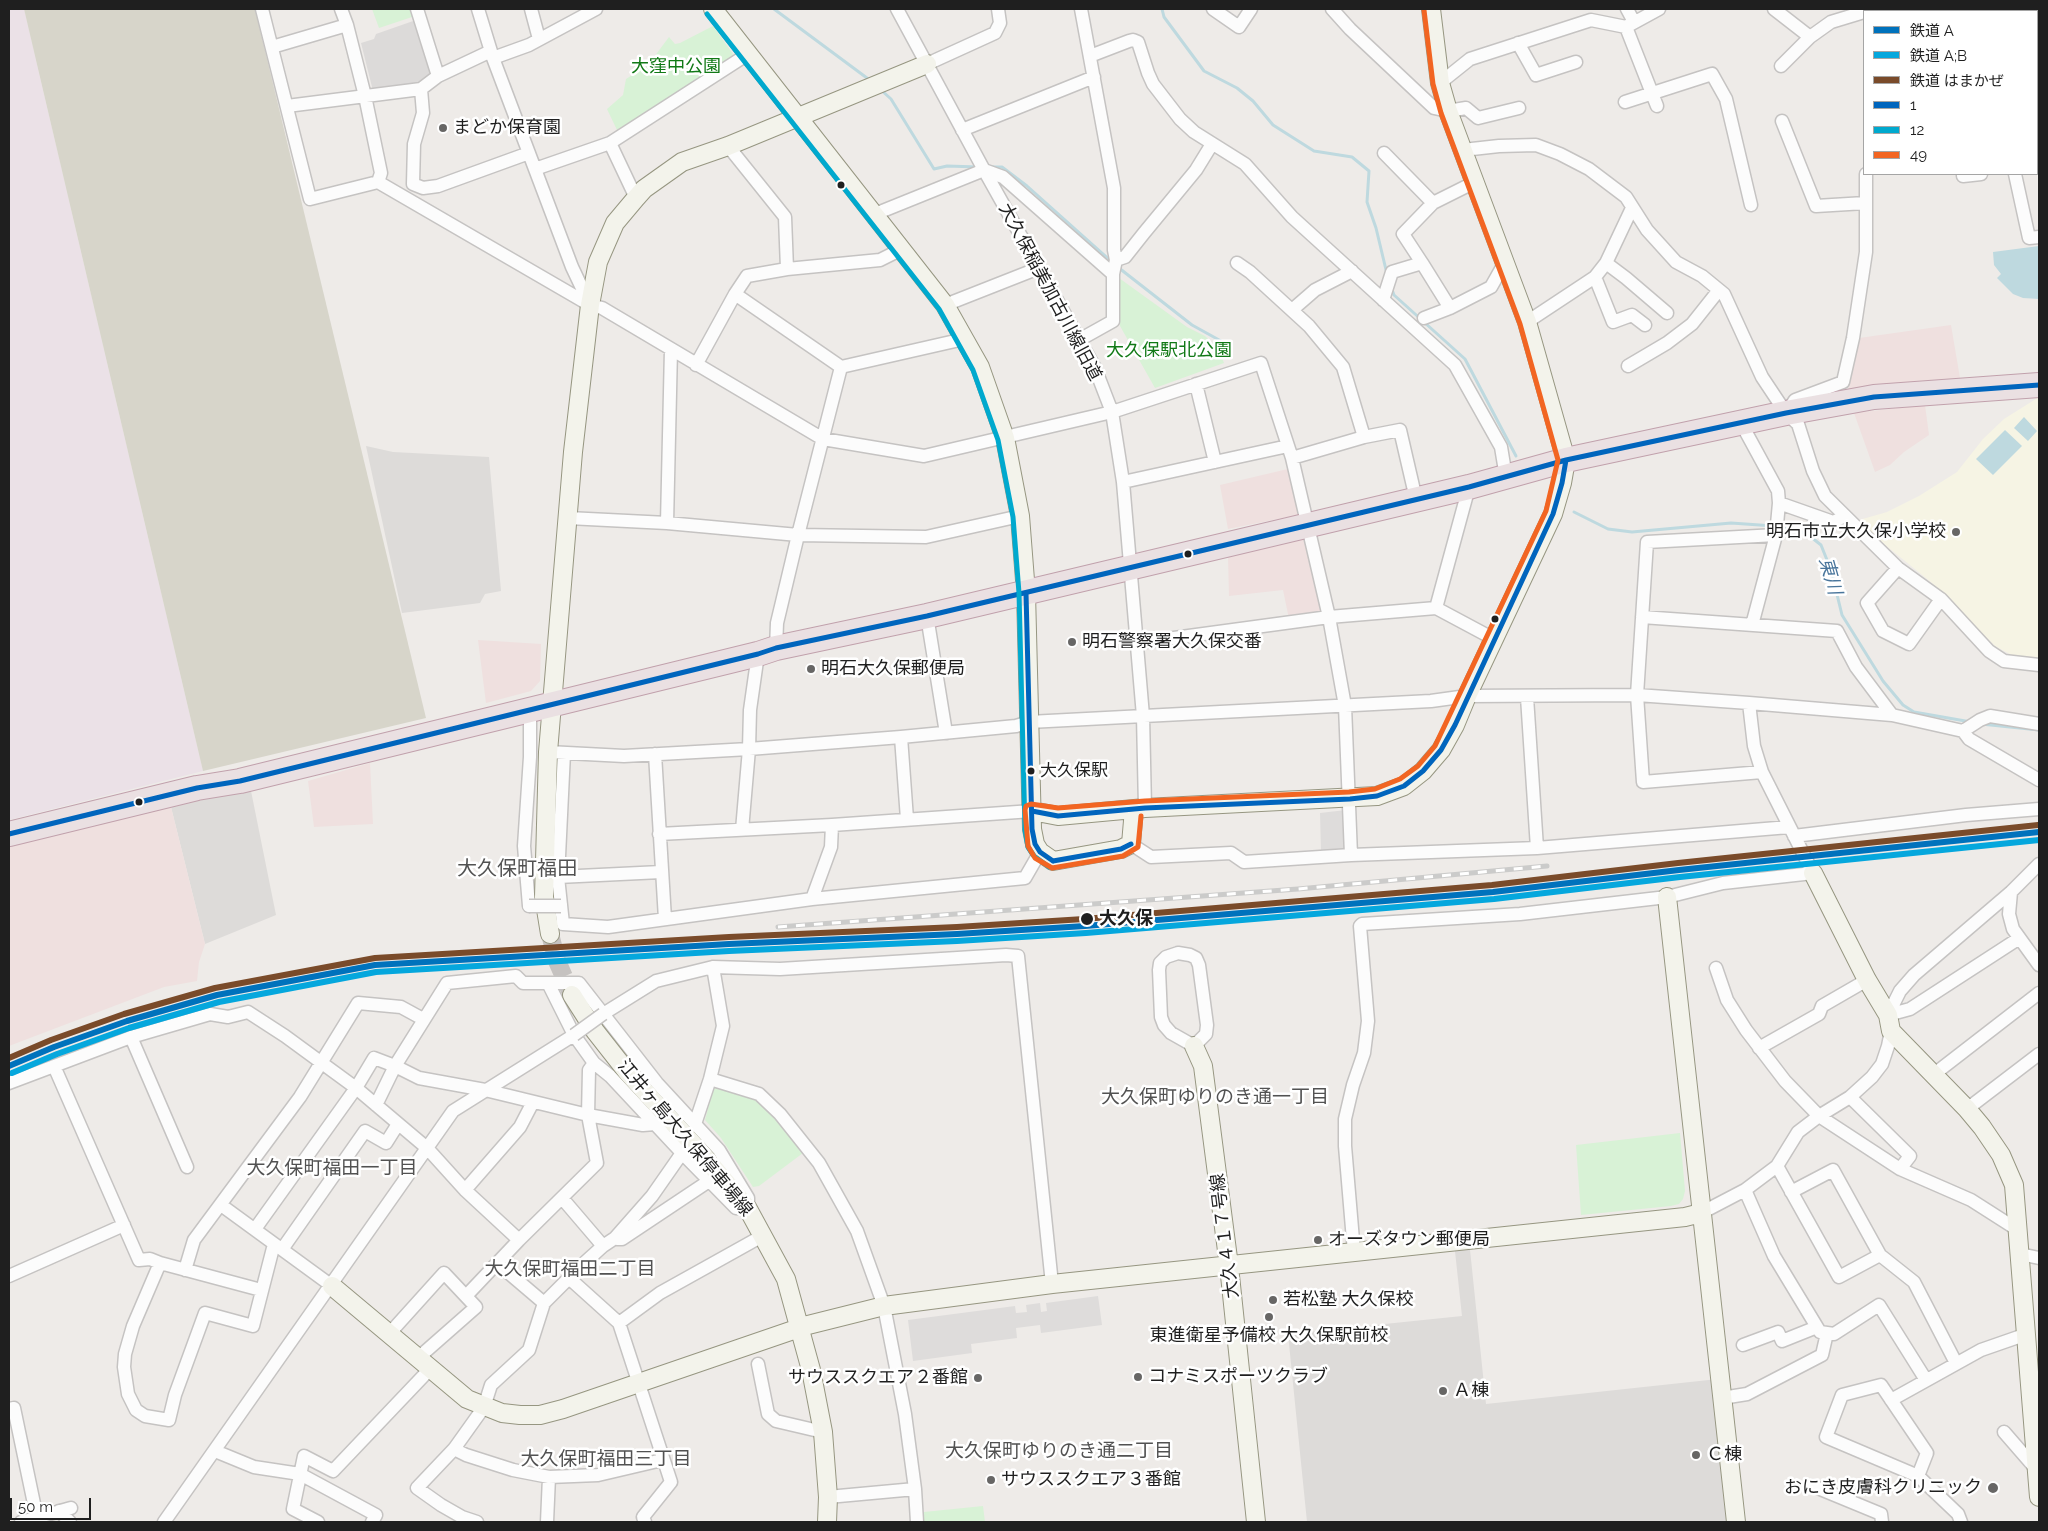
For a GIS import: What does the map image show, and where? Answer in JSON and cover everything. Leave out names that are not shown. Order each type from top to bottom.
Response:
[{"type":"highway","points":[[9,834],[198,788],[240,780],[767,651],[1026,593],[1416,500],[1566,460],[1874,396],[2039,385]]},
{"type":"street","points":[[262,9],[310,199],[378,182],[590,305],[602,308],[823,439],[924,456],[1112,412],[1261,362],[1290,452],[1329,617],[1345,706],[1351,855]]},
{"type":"street","points":[[341,9],[347,25],[365,96],[381,173],[378,182]]},
{"type":"street","points":[[417,9],[438,76]]},
{"type":"street","points":[[478,9],[492,55],[535,170],[572,267],[590,305]]},
{"type":"street","points":[[531,9],[539,39]]},
{"type":"street","points":[[287,106],[421,89],[438,76],[539,39],[596,9]]},
{"type":"street","points":[[713,9],[945,305],[980,367],[1005,438],[1020,516],[1026,593],[1032,811],[1035,844],[1046,857]]},
{"type":"street","name":"大久保稲美加古川線旧道","points":[[897,9],[984,170],[1095,368],[1112,412],[1123,482],[1129,568],[1144,716],[1139,808]]},
{"type":"street","points":[[561,906],[529,906],[524,846],[530,757],[541,707],[568,518],[573,452],[590,305],[598,262],[615,223],[644,189],[682,162],[728,146],[928,64],[996,33],[1000,23],[998,9]]},
{"type":"street","points":[[1079,340],[1113,321],[1113,274],[1116,260],[1114,250],[1114,188],[1081,9]]},
{"type":"street","points":[[1213,9],[1239,27],[1251,9]]},
{"type":"street","points":[[1332,9],[1350,29],[1434,108],[1448,111],[1466,108],[1478,118],[1519,108]]},
{"type":"street","points":[[658,834],[832,826],[1032,811],[1058,816],[1139,808],[1350,799],[1377,796],[1404,786],[1423,771],[1441,750],[1455,725],[1466,696],[1553,514],[1566,460],[1527,322],[1448,111],[1440,83],[1431,9]]},
{"type":"street","points":[[1627,9],[1630,25],[1658,106]]},
{"type":"street","points":[[1440,83],[1470,59],[1591,20],[1630,25],[1659,9]]},
{"type":"street","points":[[1774,9],[1810,37]]},
{"type":"street","points":[[1781,66],[1810,37],[1831,22],[1863,12]]},
{"type":"street","points":[[272,47],[347,25]]},
{"type":"street","points":[[1090,56],[1129,41],[1138,42],[1153,84],[1180,119],[1194,132],[1246,164],[1292,217],[1455,365],[1501,447],[1506,477]]},
{"type":"street","points":[[1518,43],[1536,76],[1576,62]]},
{"type":"street","points":[[535,170],[610,143],[748,54]]},
{"type":"street","points":[[1625,102],[1712,74],[1726,99],[1751,204]]},
{"type":"street","points":[[962,130],[1094,77]]},
{"type":"street","points":[[421,89],[423,113],[414,144],[413,184],[424,188],[438,186],[529,153]]},
{"type":"street","points":[[1782,121],[1816,206],[1865,203]]},
{"type":"street","points":[[610,143],[636,198]]},
{"type":"street","points":[[1116,260],[1125,257],[1196,170],[1212,144]]},
{"type":"street","points":[[1464,150],[1499,146],[1536,145],[1589,169],[1626,197],[1657,242],[1676,262],[1702,276],[1719,290],[1731,308],[1762,377],[1786,413],[1798,424],[1813,471],[1826,496],[1898,568],[1941,599],[1989,651],[2004,661],[2039,665]]},
{"type":"street","points":[[728,146],[785,216],[788,269]]},
{"type":"street","points":[[1384,153],[1434,203]]},
{"type":"street","points":[[875,214],[984,170],[1003,177],[1113,274]]},
{"type":"street","points":[[1786,413],[1795,400],[1843,382],[1854,338],[1866,252],[1866,175]]},
{"type":"street","points":[[2015,175],[2029,238],[2039,238]]},
{"type":"street","points":[[1450,308],[1403,234],[1434,203],[1475,182]]},
{"type":"street","points":[[414,203],[424,188]]},
{"type":"street","points":[[1527,322],[1595,277],[1606,263],[1632,208]]},
{"type":"street","points":[[696,365],[735,294],[748,276],[788,269],[880,260],[902,249]]},
{"type":"street","points":[[1383,300],[1392,272],[1422,263]]},
{"type":"street","points":[[1606,263],[1667,312]]},
{"type":"street","points":[[1238,264],[1250,272],[1309,326],[1343,368],[1364,438]]},
{"type":"street","points":[[1424,318],[1450,308],[1491,287],[1504,264]]},
{"type":"street","points":[[945,305],[1039,268]]},
{"type":"street","points":[[1292,310],[1315,290],[1352,272]]},
{"type":"street","points":[[1595,277],[1613,322],[1632,315],[1645,325]]},
{"type":"street","points":[[1628,366],[1666,343],[1692,324],[1719,290]]},
{"type":"street","points":[[735,294],[841,367],[964,339]]},
{"type":"street","points":[[667,523],[671,349]]},
{"type":"street","points":[[742,830],[749,749],[750,710],[777,623],[841,367]]},
{"type":"street","points":[[1196,384],[1215,462]]},
{"type":"street","points":[[1740,423],[1778,491],[1779,503],[1776,528],[1752,625]]},
{"type":"street","points":[[1123,482],[1215,462],[1290,452],[1400,430],[1416,500]]},
{"type":"street","points":[[1436,608],[1469,487]]},
{"type":"street","points":[[1779,503],[1833,522],[1845,516]]},
{"type":"street","points":[[568,518],[667,523],[798,535],[926,537],[1020,516]]},
{"type":"street","points":[[1762,772],[1643,782],[1637,696],[1647,542],[1776,528]]},
{"type":"street","points":[[1898,568],[1867,603],[1883,630],[1909,644],[1941,599]]},
{"type":"street","points":[[1137,643],[1329,617],[1436,608],[1494,639]]},
{"type":"street","points":[[927,616],[946,733]]},
{"type":"street","points":[[1642,618],[1837,631],[1856,667],[1892,715]]},
{"type":"street","points":[[556,752],[624,756],[749,749],[946,733],[1016,726],[1029,722],[1431,701],[1466,696],[1637,696],[1892,715],[1971,726],[1990,716],[2039,724]]},
{"type":"street","points":[[1527,697],[1537,848]]},
{"type":"street","points":[[1749,703],[1754,746],[1762,772],[1889,1023],[1933,1076],[1966,1109],[2001,1155],[2014,1185],[2039,1497]]},
{"type":"street","points":[[541,707],[556,752],[558,877],[561,906],[557,929]]},
{"type":"street","points":[[1971,726],[1968,739],[2039,780]]},
{"type":"street","points":[[900,737],[907,819]]},
{"type":"street","points":[[556,752],[544,897],[557,929]]},
{"type":"street","points":[[656,754],[658,834],[665,919]]},
{"type":"street","points":[[1131,844],[1139,808]]},
{"type":"street","points":[[1131,844],[1151,856],[1231,853],[1244,862],[1351,855],[1537,848],[1792,832],[2039,809]]},
{"type":"street","points":[[812,899],[831,847],[832,826]]},
{"type":"street","points":[[557,929],[608,927],[812,899],[1025,878],[1046,857],[1121,849],[1131,844]]},
{"type":"street","points":[[221,1205],[332,1286],[467,1399],[502,1414],[520,1416],[540,1415],[563,1409],[801,1328],[884,1306],[1052,1284],[1685,1217],[1701,1213],[1744,1190],[1776,1166],[1798,1132],[1819,1116],[1850,1097],[1872,1077],[1882,1064],[1888,1046],[1889,1023],[1900,991],[1914,975],[2011,892],[2039,864]]},
{"type":"street","points":[[558,877],[661,872]]},
{"type":"street","points":[[1354,1252],[1345,1146],[1345,1119],[1353,1085],[1364,1053],[1368,1021],[1360,926],[1362,924],[1520,914],[1667,897],[1723,883],[1813,873]]},
{"type":"street","points":[[2011,892],[2009,914],[2013,929],[2018,939],[2039,965]]},
{"type":"street","points":[[1667,897],[1736,1522]]},
{"type":"street","points":[[1889,1023],[2018,939]]},
{"type":"street","points":[[1185,953],[1196,958],[1199,965],[1207,1025],[1206,1034],[1194,1046],[1171,1033],[1164,1025],[1162,1017],[1158,970],[1160,963],[1166,957],[1185,953]]},
{"type":"street","points":[[164,1522],[332,1286],[453,1111],[656,981],[713,967],[780,969],[1006,955],[1018,956],[1052,1284]]},
{"type":"street","points":[[695,1124],[710,1079],[723,1026],[713,967]]},
{"type":"street","points":[[1716,968],[1727,1000],[1746,1030],[1785,1081],[1819,1116],[1900,1169],[1971,1200],[2018,1230]]},
{"type":"street","points":[[376,1105],[395,1066],[447,983],[516,976],[524,983],[548,983],[579,983],[657,1083],[719,1150],[748,1198],[748,1209],[736,1208],[610,1076],[594,1063],[574,1035],[548,983]]},
{"type":"street","points":[[1759,1048],[1819,1014],[1822,1006],[1867,980]]},
{"type":"street","points":[[1933,1076],[2039,993]]},
{"type":"street","name":"江井ヶ島大久保停車場線","points":[[572,995],[595,1031],[628,1073],[703,1155],[748,1209],[764,1235],[786,1279],[801,1328],[823,1432],[828,1497],[827,1522]]},
{"type":"street","points":[[185,1270],[194,1240],[300,1097],[358,1003],[401,1007],[423,1019]]},
{"type":"street","points":[[9,1083],[131,1037],[210,1014],[228,1017],[248,1012],[322,1062],[356,1088],[427,1148],[465,1190],[519,1240]]},
{"type":"street","points":[[131,1037],[187,1167]]},
{"type":"street","name":"大久４１７号線","points":[[1194,1046],[1204,1066],[1229,1266],[1256,1522]]},
{"type":"street","points":[[1966,1109],[2039,1054]]},
{"type":"street","points":[[255,1229],[356,1088],[374,1058],[419,1078],[485,1090],[642,1126],[655,1124]]},
{"type":"street","points":[[466,1296],[496,1263],[596,1163],[588,1115],[589,1070],[594,1063]]},
{"type":"street","points":[[54,1066],[139,1260],[150,1259],[261,1290]]},
{"type":"street","points":[[710,1079],[759,1094],[780,1114],[818,1163],[857,1231],[884,1306],[905,1414],[915,1489],[917,1522]]},
{"type":"street","points":[[1850,1097],[1910,1156],[1900,1169]]},
{"type":"street","points":[[465,1190],[520,1127],[533,1102]]},
{"type":"street","points":[[160,1263],[133,1326],[125,1354],[124,1367],[128,1394],[136,1410],[145,1416],[169,1420],[175,1395],[205,1313],[253,1326],[261,1290],[279,1246],[365,1131],[386,1143],[398,1124]]},
{"type":"street","points":[[477,1522],[462,1517],[417,1488],[454,1449],[484,1407],[491,1384],[529,1350],[544,1303],[603,1246],[615,1238],[652,1196],[682,1153]]},
{"type":"street","points":[[1776,1166],[1839,1277],[1880,1255]]},
{"type":"street","points":[[1791,1192],[1833,1170],[1880,1255],[1914,1282],[1956,1364]]},
{"type":"street","points":[[615,1238],[622,1239],[709,1181]]},
{"type":"street","points":[[1722,1398],[1747,1394],[1822,1355],[1822,1330],[1774,1256],[1744,1190]]},
{"type":"street","points":[[562,1198],[603,1246]]},
{"type":"street","points":[[9,1276],[124,1225]]},
{"type":"street","points":[[619,1323],[660,1293],[764,1235]]},
{"type":"street","points":[[2020,1254],[2039,1258]]},
{"type":"street","points":[[496,1263],[544,1303]]},
{"type":"street","points":[[318,1522],[293,1508],[304,1456],[333,1470],[424,1363],[476,1307],[444,1273],[389,1334]]},
{"type":"street","points":[[570,1278],[619,1323],[662,1460],[671,1482],[643,1517],[645,1522]]},
{"type":"street","points":[[1743,1345],[1778,1332],[1782,1341],[1822,1330],[1834,1334],[1879,1305],[1926,1380]]},
{"type":"street","points":[[1891,1400],[1981,1350],[2027,1334]]},
{"type":"street","points":[[758,1364],[768,1414],[776,1421],[823,1432]]},
{"type":"street","points":[[1918,1476],[1926,1453],[1881,1385],[1842,1395],[1826,1437],[1918,1476],[1958,1514],[1961,1522]]},
{"type":"street","points":[[9,1409],[14,1408],[37,1518]]},
{"type":"street","points":[[2004,1432],[2037,1463]]},
{"type":"street","points":[[454,1449],[466,1455],[513,1470],[549,1478],[598,1475],[662,1460]]},
{"type":"street","points":[[215,1451],[254,1467],[300,1474],[376,1515],[372,1522]]},
{"type":"street","points":[[547,1522],[549,1478]]},
{"type":"street","points":[[1814,1486],[1881,1514],[1882,1522]]},
{"type":"street","points":[[828,1497],[915,1489]]},
{"type":"street","points":[[21,1522],[65,1510],[70,1522]]},
{"type":"shaded area","points":[[9,9],[24,9],[203,771],[9,820]]},
{"type":"shaded area","points":[[24,9],[255,9],[426,718],[203,771]]},
{"type":"shaded area","points":[[416,20],[433,71],[430,77],[421,83],[373,91],[361,43],[374,39],[376,34]]},
{"type":"shaded area","points":[[1951,325],[1960,378],[1848,390],[1859,338]]},
{"type":"shaded area","name":"明石市立大久保小学校","points":[[2039,397],[2039,659],[2017,658],[1995,646],[1932,583],[1884,544],[1859,520],[1887,512],[1919,496],[1957,472],[1983,439],[2004,419]]},
{"type":"shaded area","points":[[1925,405],[1929,435],[1904,452],[1890,465],[1875,472],[1854,413]]},
{"type":"shaded area","points":[[366,446],[393,452],[489,457],[501,591],[485,594],[480,603],[402,613]]},
{"type":"shaded area","points":[[1292,468],[1303,514],[1228,529],[1220,485]]},
{"type":"shaded area","points":[[1307,536],[1322,612],[1289,619],[1283,590],[1229,596],[1228,557]]},
{"type":"shaded area","points":[[478,640],[541,644],[540,681],[531,691],[486,703]]},
{"type":"shaded area","points":[[370,763],[373,824],[314,827],[308,781]]},
{"type":"shaded area","points":[[250,786],[276,915],[205,944],[171,807]]},
{"type":"shaded area","points":[[171,807],[205,944],[199,962],[197,981],[164,987],[9,1046],[9,846]]},
{"type":"shaded area","points":[[1346,810],[1348,844],[1342,850],[1321,851],[1320,813]]},
{"type":"shaded area","points":[[1469,1240],[1486,1404],[1718,1379],[1732,1522],[1307,1522],[1288,1334],[1462,1316],[1454,1242]]},
{"type":"shaded area","points":[[1098,1296],[1102,1325],[1041,1333],[1040,1325],[1016,1328],[1017,1338],[971,1344],[972,1353],[913,1361],[908,1320],[1015,1306],[1016,1313],[1027,1312],[1026,1305],[1040,1303],[1041,1312],[1047,1311],[1046,1303]]},
{"type":"green space","points":[[372,9],[412,9],[415,16],[379,28]]},
{"type":"green space","name":"大窪中公園","points":[[713,26],[733,54],[731,60],[617,130],[607,109],[623,95],[626,79],[648,65],[669,37],[675,44],[680,43]]},
{"type":"green space","name":"大久保駅北公園","points":[[1119,278],[1187,327],[1205,336],[1218,348],[1224,363],[1155,388],[1120,326]]},
{"type":"green space","points":[[719,1087],[756,1096],[783,1126],[803,1153],[759,1186],[753,1187],[721,1138],[705,1120],[713,1089]]},
{"type":"green space","points":[[1680,1133],[1685,1191],[1683,1199],[1679,1204],[1581,1215],[1576,1145]]},
{"type":"green space","points":[[983,1506],[985,1522],[924,1522],[924,1512]]},
{"type":"water","points":[[2039,246],[2039,299],[2023,298],[2013,294],[1997,278],[2001,274],[1994,265],[1993,252]]},
{"type":"water","points":[[2024,417],[2037,431],[2028,441],[2014,428]]},
{"type":"water","points":[[2005,430],[2022,446],[1993,475],[1976,459]]},
{"type":"waterway","points":[[774,9],[871,81]]},
{"type":"waterway","points":[[1162,9],[1164,17],[1204,71],[1237,88],[1253,101],[1273,125],[1314,151],[1352,157],[1369,171],[1367,202],[1376,228],[1387,274]]},
{"type":"waterway","points":[[880,89],[891,99],[934,169],[947,166],[978,167]]},
{"type":"waterway","points":[[989,167],[1002,167],[1027,186],[1112,262]]},
{"type":"waterway","points":[[1119,268],[1192,325],[1230,346]]},
{"type":"waterway","points":[[1391,287],[1394,295],[1465,359],[1516,456]]},
{"type":"waterway","name":"東川","points":[[1574,512],[1608,529],[1632,532],[1731,523],[1774,526]]},
{"type":"waterway","name":"東川","points":[[1780,527],[1806,533],[1821,545],[1831,570],[1842,615],[1883,681],[1903,705],[1914,712],[1971,722]]},
{"type":"waterway","name":"東川","points":[[1981,724],[2039,730]]},
{"type":"tunnel","points":[[550,934],[557,961],[572,995]]},
{"type":"railway","points":[[778,927],[1298,889],[1547,866]]},
{"type":"rail line","name":"はまかぜ","points":[[9,1058],[51,1040],[124,1014],[215,988],[375,958],[729,937],[957,927],[1084,919],[1492,885],[1678,863],[2038,825]]},
{"type":"rail line","name":"A","points":[[9,1066],[54,1047],[127,1021],[217,995],[375,965],[729,944],[957,934],[1085,926],[1493,892],[1679,870],[2039,832]]},
{"type":"rail line","name":"A;B","points":[[12,1073],[57,1054],[129,1028],[219,1002],[376,972],[729,951],[1086,933],[1494,899],[1680,877],[2039,840]]},
{"type":"transit line","name":"49","points":[[1141,816],[1138,847],[1123,856],[1052,868],[1035,858],[1028,846],[1025,810],[1026,806],[1031,804],[1058,808],[1145,801],[1349,792],[1375,789],[1400,779],[1418,766],[1435,746],[1546,511],[1558,460],[1520,324],[1441,113],[1433,84],[1424,10]]},
{"type":"transit line","name":"12","points":[[707,14],[939,309],[973,370],[998,440],[1013,517],[1019,593],[1025,830],[1028,847],[1034,856],[1049,867]]},
{"type":"transit line","name":"1","points":[[9,834],[197,788],[240,781],[776,648],[927,616],[1469,487],[1566,460],[1786,413],[1874,397],[2039,385]]},
{"type":"transit line","name":"1","points":[[1032,811],[1058,816],[1145,808],[1350,799],[1377,796],[1404,786],[1423,771],[1441,750],[1455,725],[1553,514],[1566,460]]},
{"type":"transit line","name":"1","points":[[1026,593],[1032,829],[1035,844],[1040,852],[1053,861]]},
{"type":"transit line","name":"1","points":[[1053,861],[1121,849],[1131,844]]},
{"type":"place","name":"まどか保育園","points":[[443,128]]},
{"type":"place","name":"明石市立大久保小学校","points":[[1956,532]]},
{"type":"place","name":"明石警察署大久保交番","points":[[1072,642]]},
{"type":"place","name":"明石大久保郵便局","points":[[811,669]]},
{"type":"place","name":"大久保駅","points":[[1031,771]]},
{"type":"place","name":"大久保","points":[[1087,919]]},
{"type":"place","name":"オーズタウン郵便局","points":[[1318,1240]]},
{"type":"place","name":"若松塾 大久保校","points":[[1273,1300]]},
{"type":"place","name":"東進衛星予備校 大久保駅前校","points":[[1269,1317]]},
{"type":"place","name":"コナミスポーツクラブ","points":[[1138,1377]]},
{"type":"place","name":"サウススクエア２番館","points":[[978,1378]]},
{"type":"place","name":"Ａ棟","points":[[1443,1391]]},
{"type":"place","name":"Ｃ棟","points":[[1696,1455]]},
{"type":"place","name":"サウススクエア３番館","points":[[991,1480]]},
{"type":"place","name":"おにき皮膚科クリニック","points":[[1993,1488]]},
{"type":"district","name":"大久保町福田","points":[[517,869]]},
{"type":"district","name":"大久保町ゆりのき通一丁目","points":[[1215,1097]]},
{"type":"district","name":"大久保町福田一丁目","points":[[332,1168]]},
{"type":"district","name":"大久保町福田二丁目","points":[[570,1269]]},
{"type":"district","name":"大久保町ゆりのき通二丁目","points":[[1059,1451]]},
{"type":"district","name":"大久保町福田三丁目","points":[[606,1459]]}]
